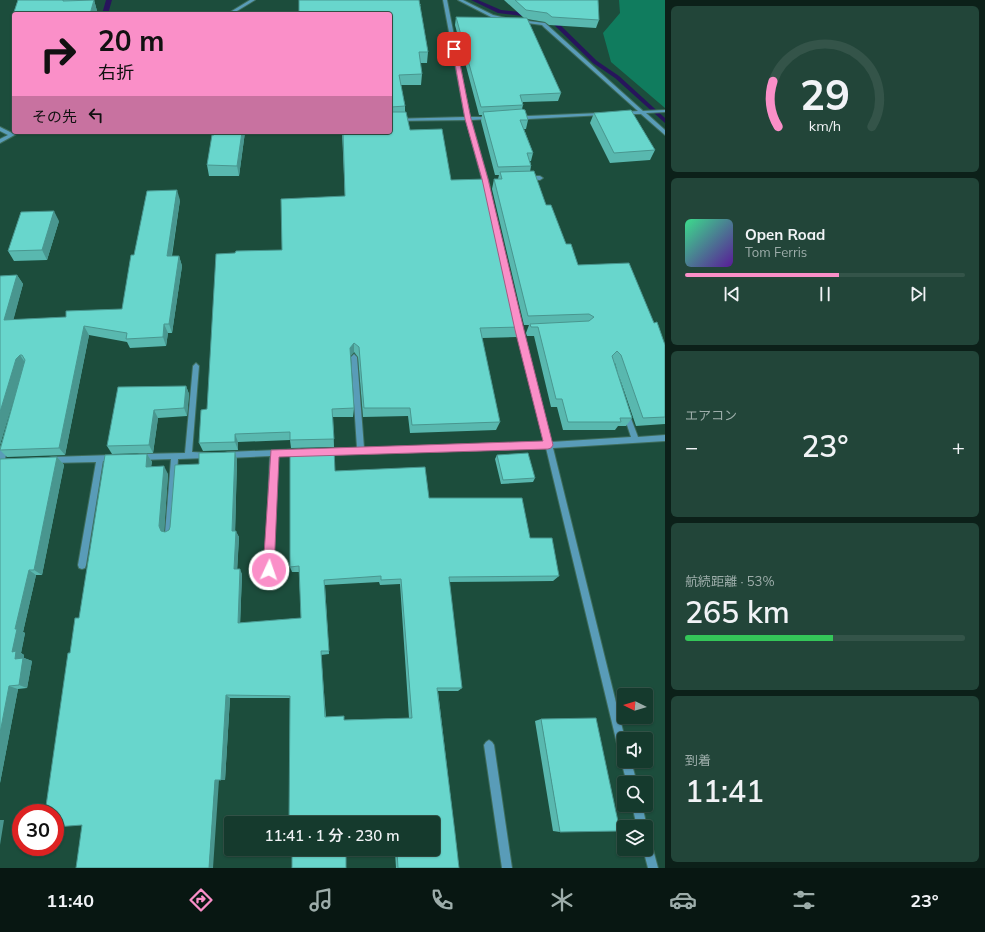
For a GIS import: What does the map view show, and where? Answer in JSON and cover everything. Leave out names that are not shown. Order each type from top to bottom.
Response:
[{"type":"street","points":[[232,12],[253,0]]},
{"type":"street","points":[[445,0],[468,119],[488,194]]},
{"type":"street","points":[[460,0],[492,16],[543,24],[665,132]]},
{"type":"street","points":[[619,113],[665,111]]},
{"type":"street","points":[[512,116],[520,115],[528,118],[604,114]]},
{"type":"street","points":[[392,120],[497,117]]},
{"type":"street","points":[[0,129],[12,135]]},
{"type":"street","points":[[0,142],[12,135]]},
{"type":"street","points":[[524,178],[540,178]]},
{"type":"street","points":[[485,179],[493,179]]},
{"type":"street","points":[[516,315],[523,330],[548,445],[619,732]]},
{"type":"street","points":[[354,356],[361,451]]},
{"type":"street","points":[[188,456],[196,366]]},
{"type":"street","points":[[625,409],[635,439]]},
{"type":"street","points":[[46,460],[548,445],[665,438]]},
{"type":"street","points":[[2,462],[6,440]]},
{"type":"street","points":[[269,570],[274,453]]},
{"type":"street","points":[[169,533],[175,456]]},
{"type":"street","points":[[82,566],[100,459]]},
{"type":"street","points":[[489,746],[507,868]]},
{"type":"street","points":[[649,856],[652,868]]},
{"type":"green space","points":[[619,0],[665,0],[665,108],[611,62],[603,33],[620,13]]},
{"type":"building","points":[[18,0],[94,0],[91,12],[14,12]]},
{"type":"building","points":[[299,0],[419,0],[428,52],[419,52],[422,74],[399,75],[405,106],[392,107],[392,12],[299,12]]},
{"type":"building","points":[[515,0],[598,0],[599,20],[552,17],[547,13],[526,10]]},
{"type":"building","points":[[456,17],[527,18],[561,93],[520,95],[523,105],[481,107]]},
{"type":"building","points":[[525,110],[528,120],[520,120],[533,153],[527,153],[531,166],[498,167],[483,112]]},
{"type":"building","points":[[631,110],[655,150],[614,153],[594,113]]},
{"type":"building","points":[[392,112],[406,112],[410,130],[442,129],[451,180],[486,179],[521,327],[480,328],[500,422],[412,425],[410,408],[364,408],[359,347],[354,343],[350,348],[354,408],[332,409],[334,439],[290,440],[290,432],[235,434],[235,442],[199,443],[201,410],[207,409],[216,254],[235,253],[236,251],[282,250],[281,199],[345,196],[343,134],[392,134]]},
{"type":"building","points":[[242,134],[237,166],[207,165],[212,135]]},
{"type":"building","points":[[534,171],[546,205],[551,205],[566,244],[571,244],[578,265],[629,263],[654,323],[657,322],[665,345],[665,417],[643,418],[621,355],[617,351],[612,356],[632,418],[620,418],[621,422],[568,422],[562,399],[556,399],[538,327],[531,327],[530,324],[589,321],[594,317],[589,314],[528,316],[494,179],[502,179],[500,172]]},
{"type":"building","points":[[177,190],[167,256],[179,256],[169,324],[164,324],[163,337],[126,339],[127,333],[84,326],[59,448],[0,450],[25,360],[22,355],[16,359],[0,412],[0,276],[17,275],[4,320],[66,317],[66,311],[122,309],[131,255],[134,255],[147,191]]},
{"type":"building","points":[[54,211],[42,250],[8,251],[21,212]]},
{"type":"building","points":[[186,386],[184,408],[154,410],[149,445],[107,446],[118,387]]},
{"type":"building","points":[[334,449],[335,471],[425,467],[429,498],[522,498],[530,538],[552,538],[559,576],[449,577],[462,688],[437,688],[459,868],[398,868],[397,856],[440,856],[440,816],[289,816],[290,696],[226,695],[221,780],[215,780],[209,868],[76,868],[82,825],[64,826],[64,804],[46,804],[68,653],[70,653],[75,618],[79,618],[105,455],[147,454],[146,467],[164,466],[159,526],[161,531],[165,532],[169,530],[170,527],[175,465],[199,464],[199,453],[235,452],[232,531],[236,531],[234,569],[240,569],[238,623],[301,618],[299,566],[290,567],[290,450]],"holes":[[[381,576],[381,580],[401,579],[412,718],[344,720],[344,716],[325,717],[321,651],[329,651],[324,580]]]},
{"type":"building","points":[[528,453],[535,478],[503,480],[497,455]]},
{"type":"building","points":[[57,457],[34,570],[29,570],[15,629],[17,629],[12,652],[16,651],[15,659],[23,658],[19,685],[9,686],[0,733],[0,459]]},
{"type":"building","points":[[596,718],[618,820],[617,831],[560,832],[541,719]]},
{"type":"building","points":[[292,856],[346,856],[346,868],[292,868]]},
{"type":"waterway","points":[[106,12],[109,0]]},
{"type":"waterway","points":[[474,0],[500,12],[531,15]]},
{"type":"waterway","points":[[550,18],[595,62],[617,77],[665,121]]},
{"type":"route","points":[[269,570],[274,453],[548,445],[485,179],[468,119],[454,49]]}]
